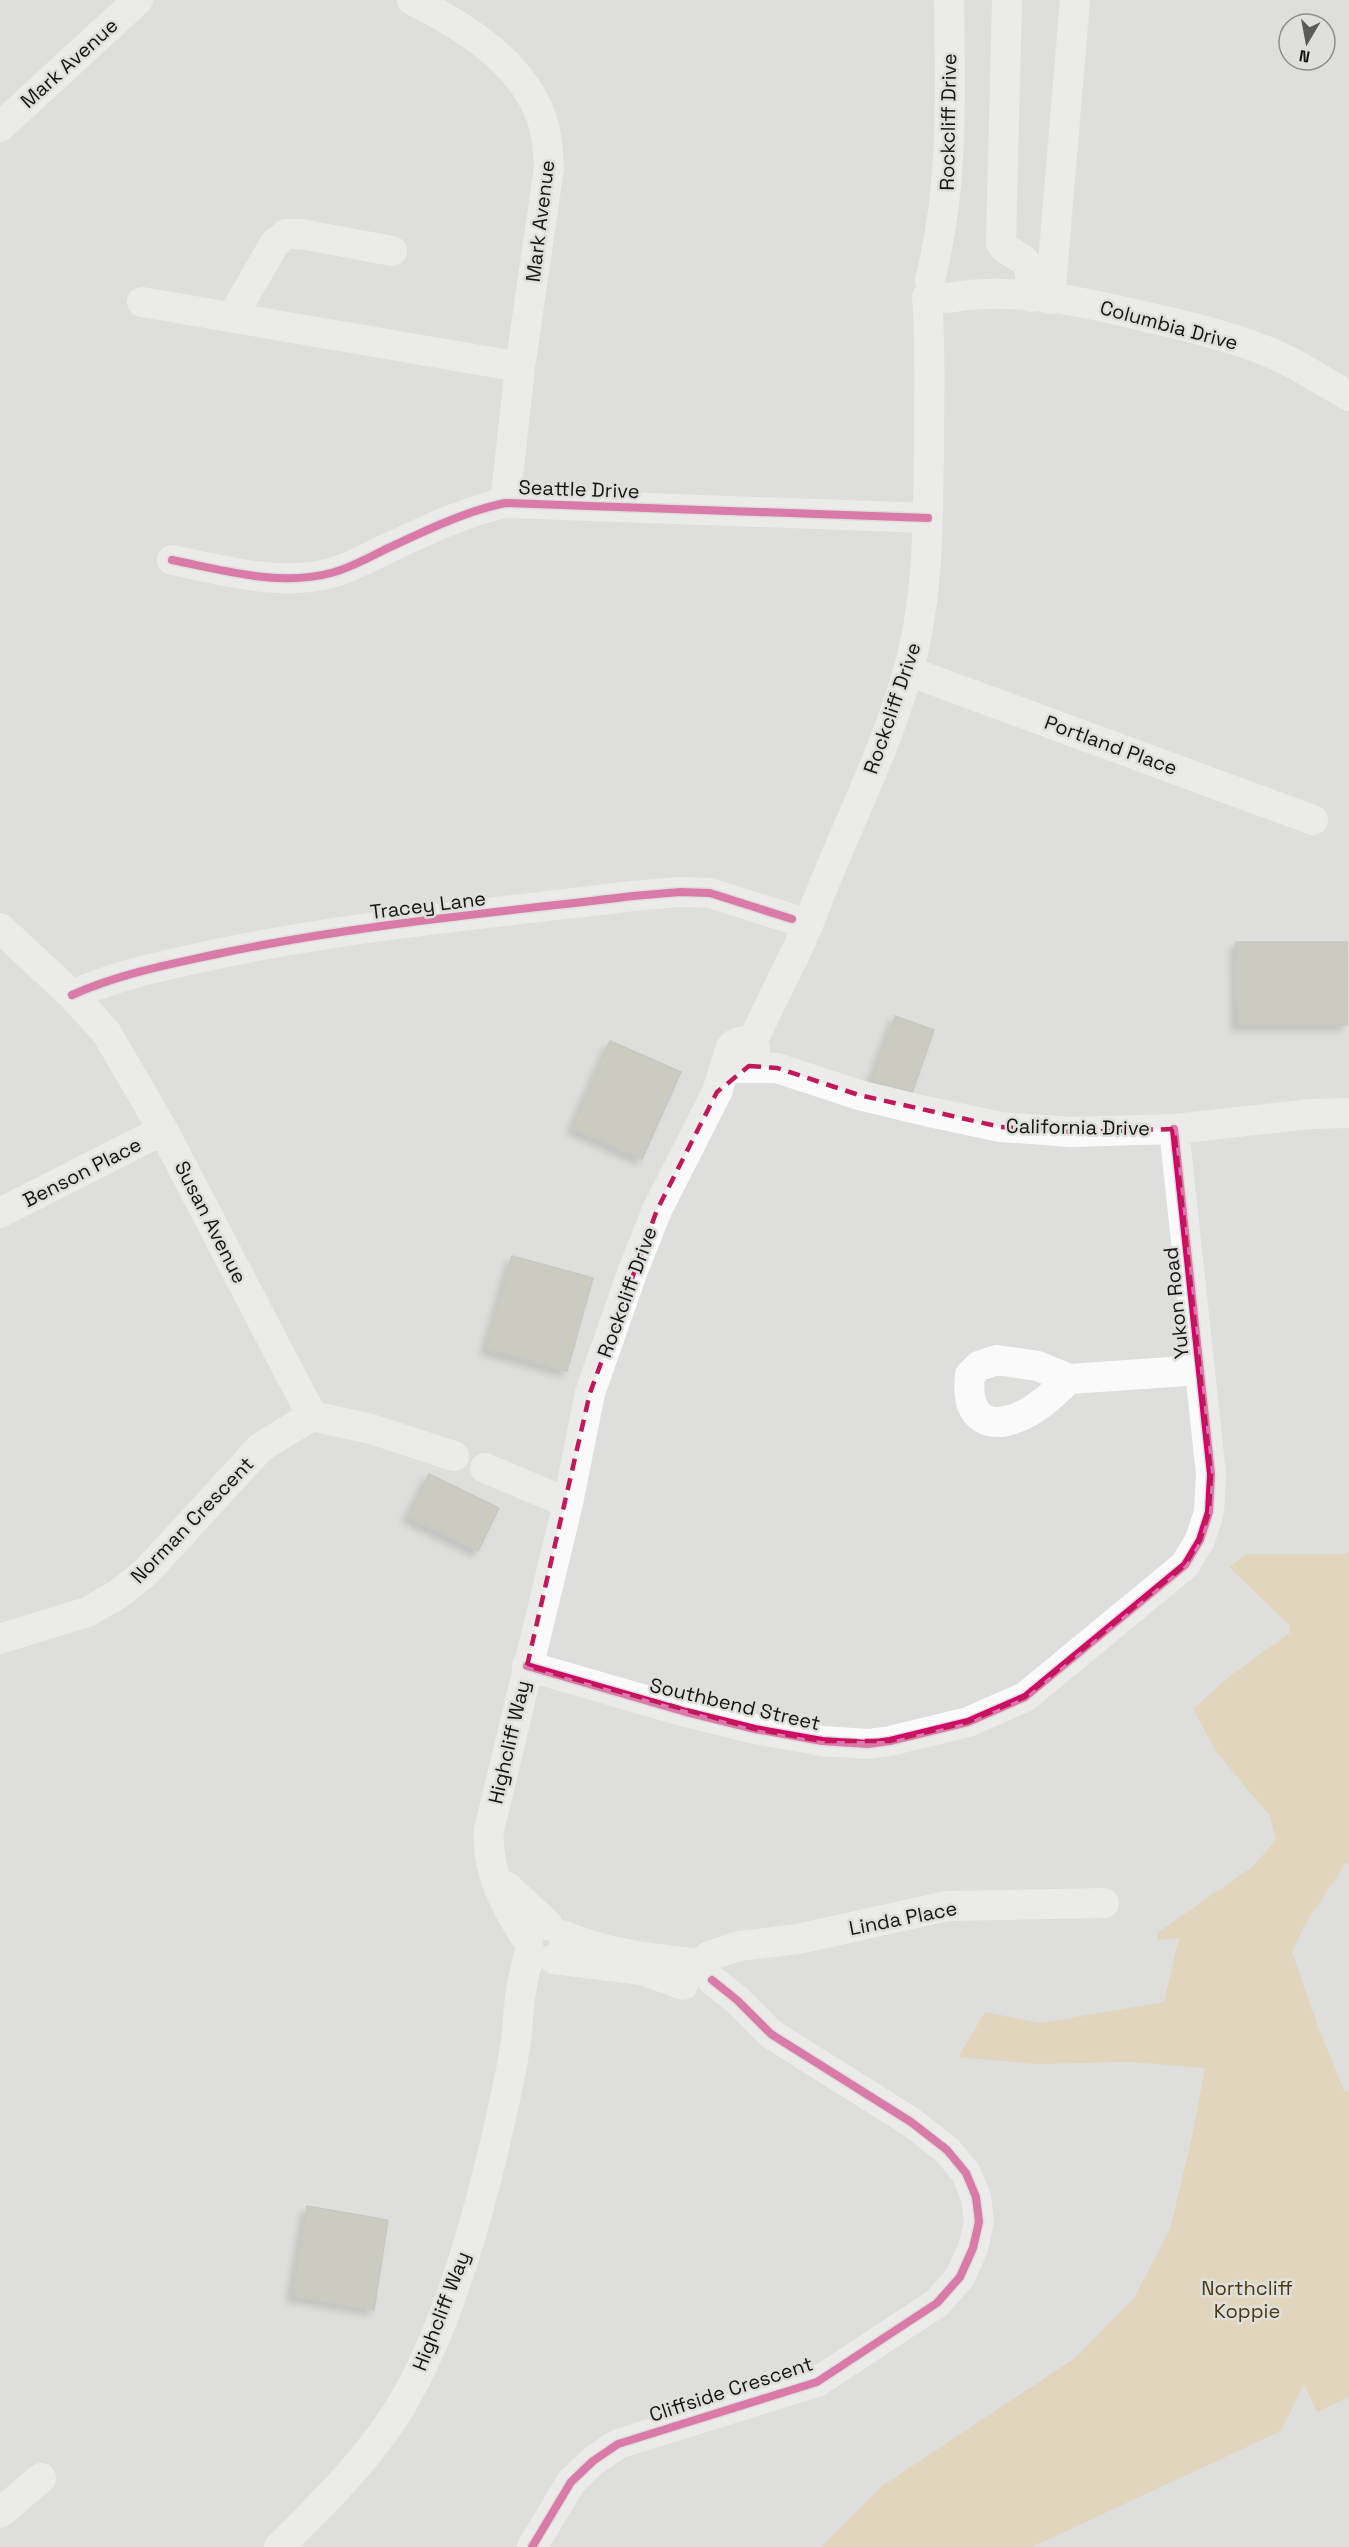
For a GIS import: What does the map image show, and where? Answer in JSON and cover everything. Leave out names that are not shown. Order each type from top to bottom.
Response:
[{"type":"street","name":"Mark Avenue","points":[[0,127],[138,0]]},
{"type":"street","name":"Mark Avenue","points":[[412,0],[446,17],[478,39],[510,68],[528,90],[540,114],[548,139],[549,168],[520,367],[505,503]]},
{"type":"street","name":"Rockcliff Drive","points":[[568,1503],[590,1393],[632,1273],[657,1210],[717,1092],[749,1056],[795,929],[821,890],[878,756],[908,671],[921,614],[928,518],[930,337],[945,291],[939,244],[947,194],[951,142],[949,0]]},
{"type":"street","points":[[1007,0],[1001,243],[1005,249],[1024,260],[1041,298]]},
{"type":"street","points":[[1041,298],[1075,0]]},
{"type":"street","points":[[232,317],[275,243],[286,234],[301,234],[392,251]]},
{"type":"street","name":"Columbia Drive","points":[[945,291],[1089,303],[1193,327],[1278,356],[1349,396]]},
{"type":"street","points":[[142,302],[520,367]]},
{"type":"street","name":"Seattle Drive","points":[[172,560],[276,578],[304,578],[331,574],[443,522],[478,509],[505,503],[928,518]]},
{"type":"street","name":"Portland Place","points":[[908,671],[1313,820]]},
{"type":"street","name":"Tracey Lane","points":[[72,995],[123,975],[262,944],[680,892],[710,893],[759,910],[795,929]]},
{"type":"street","name":"Susan Avenue","points":[[0,928],[72,995],[106,1032],[163,1130],[312,1416]]},
{"type":"street","name":"California Drive","points":[[749,1056],[859,1095],[925,1112],[1001,1127],[1071,1132],[1174,1129],[1311,1114],[1349,1113]]},
{"type":"street","name":"Yukon Road","points":[[1174,1129],[1211,1474]]},
{"type":"street","name":"Benson Place","points":[[0,1213],[163,1130]]},
{"type":"street","points":[[1070,1379],[1200,1370]]},
{"type":"street","points":[[312,1416],[371,1429],[454,1456]]},
{"type":"street","name":"Norman Crescent","points":[[0,1639],[87,1612],[117,1595],[146,1572],[261,1447],[312,1416]]},
{"type":"street","points":[[485,1468],[568,1503]]},
{"type":"street","name":"Southbend Street","points":[[527,1666],[687,1712],[755,1729],[822,1742],[867,1744],[891,1741],[968,1722],[1025,1697],[1185,1565],[1200,1540],[1209,1512],[1211,1474]]},
{"type":"street","name":"Highcliff Way","points":[[279,2547],[328,2497],[398,2410],[425,2361],[444,2313],[484,2185],[500,2122],[517,2033],[520,1988],[545,1946],[498,1889],[489,1861],[489,1830],[568,1503]]},
{"type":"street","name":"Linda Place","points":[[700,1976],[709,1956],[739,1946],[775,1943],[947,1906],[1104,1903]]},
{"type":"street","name":"Cliffside Crescent","points":[[532,2547],[571,2482],[593,2461],[618,2444],[817,2382],[937,2303],[960,2277],[973,2248],[979,2222],[976,2198],[966,2174],[948,2150],[911,2122],[771,2034],[741,2024],[700,1976],[642,1970],[545,1946]]},
{"type":"street","points":[[0,2514],[41,2478]]},
{"type":"highlighted area","points":[[749,1066],[777,1068],[859,1095],[1001,1127],[1071,1132],[1174,1129],[1211,1474],[1209,1512],[1200,1540],[1185,1565],[1025,1697],[968,1722],[890,1741],[822,1741],[755,1729],[527,1666],[590,1393],[657,1210],[717,1092]]},
{"type":"green space","name":"Northcliff Koppie","points":[[1349,1552],[1349,1862],[1307,1921],[1292,1952],[1320,2032],[1344,2090],[1349,2092],[1349,2397],[1317,2412],[1304,2384],[1281,2431],[1032,2547],[821,2547],[882,2486],[1075,2358],[1134,2298],[1170,2229],[1192,2137],[1205,2068],[1130,2062],[1034,2064],[958,2057],[985,2012],[1040,2023],[1164,2002],[1179,1938],[1157,1940],[1157,1933],[1252,1867],[1276,1840],[1270,1816],[1217,1753],[1193,1709],[1231,1675],[1290,1633],[1289,1625],[1229,1567],[1246,1554],[1346,1554]]},
{"type":"building","points":[[1236,942],[1347,942],[1347,1025],[1237,1025]]},
{"type":"building","points":[[895,1016],[934,1030],[912,1093],[872,1079]]},
{"type":"building","points":[[610,1041],[681,1072],[642,1159],[572,1128]]},
{"type":"building","points":[[512,1256],[593,1278],[567,1371],[486,1349]]},
{"type":"building","points":[[429,1474],[499,1508],[478,1551],[408,1517]]},
{"type":"building","points":[[307,2206],[388,2220],[374,2310],[292,2296]]},
{"type":"cycle path","points":[[172,560],[251,576],[312,577],[345,568],[415,535],[474,511],[505,503],[928,518]]},
{"type":"cycle path","points":[[72,995],[107,981],[143,971],[269,944],[424,920],[633,896],[680,892],[710,893],[792,919]]},
{"type":"cycle path","points":[[527,1666],[686,1712],[755,1729],[822,1741],[868,1744],[890,1741],[968,1722],[1025,1697],[1185,1565],[1200,1540],[1209,1512],[1211,1474],[1174,1129]]},
{"type":"cycle path","points":[[532,2547],[571,2482],[593,2461],[618,2444],[817,2382],[937,2303],[960,2277],[973,2248],[979,2222],[976,2197],[966,2173],[947,2150],[911,2122],[771,2034],[737,2000],[712,1980]]}]
